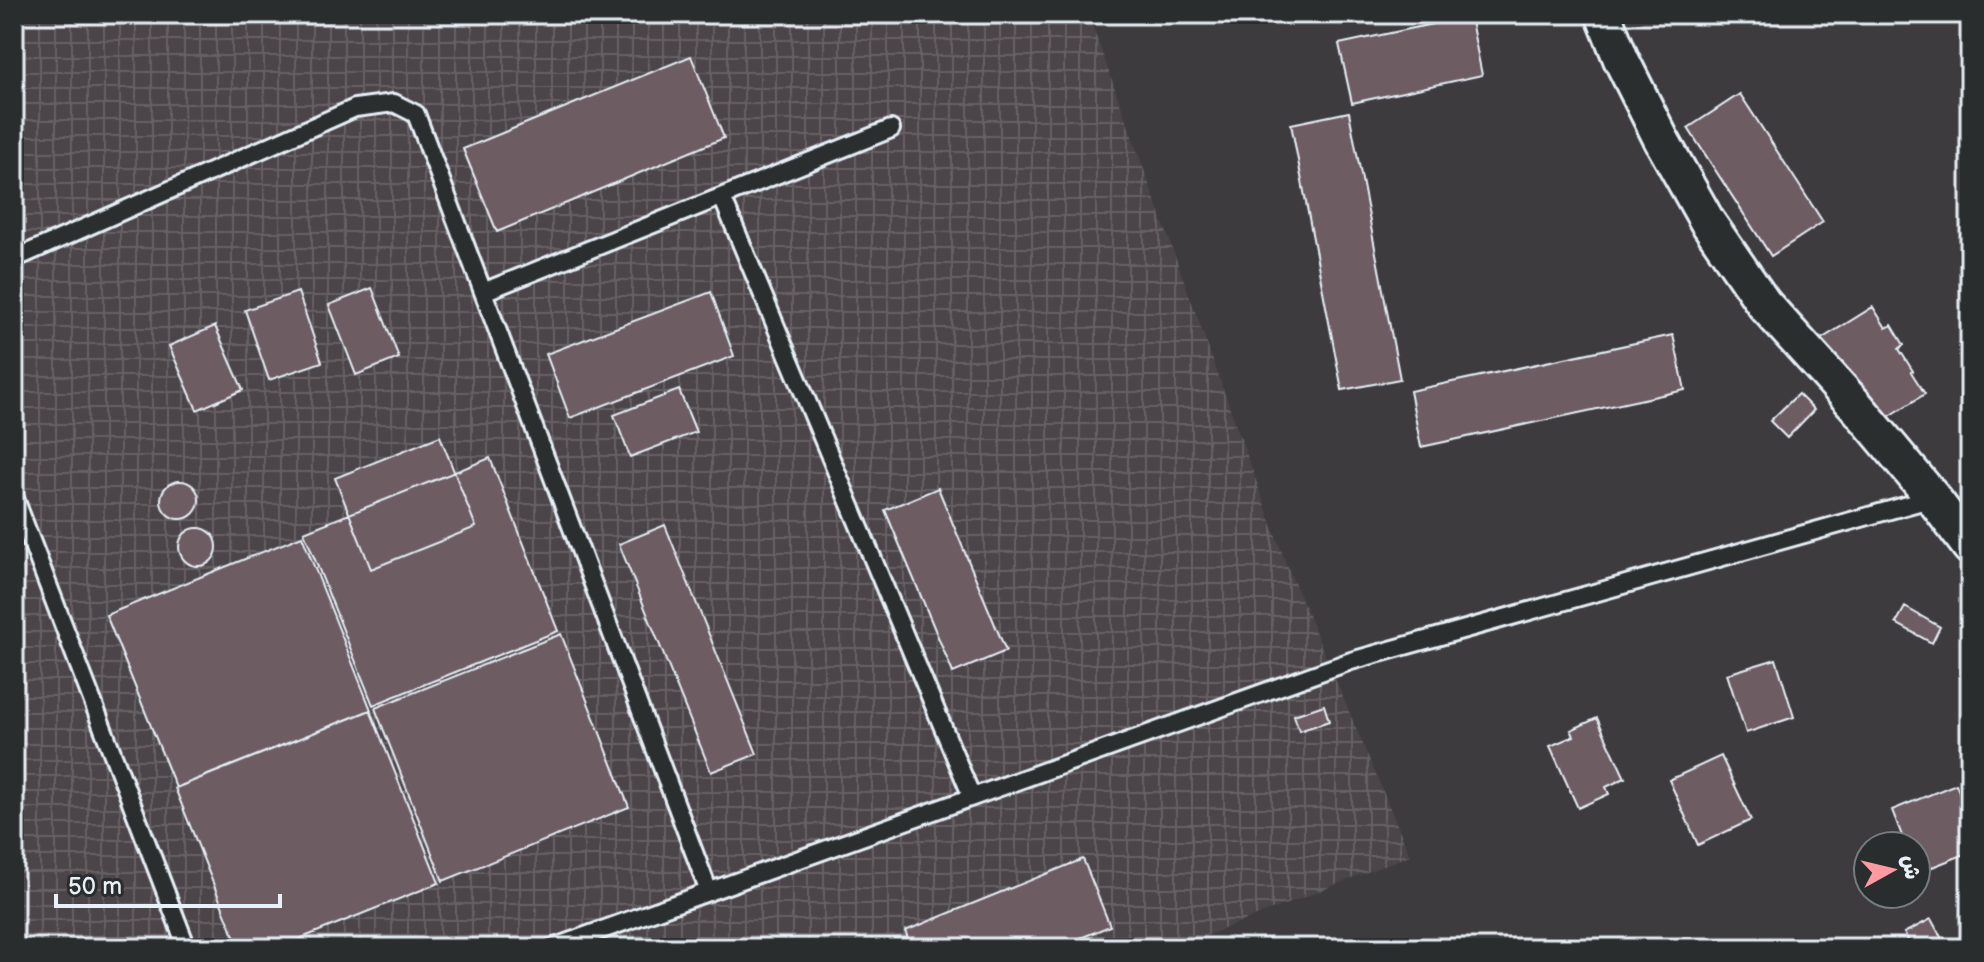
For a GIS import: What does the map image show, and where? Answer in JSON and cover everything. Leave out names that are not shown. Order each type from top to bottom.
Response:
[{"type":"street","points":[[1603,14],[1621,59],[1661,139],[1707,221],[1764,304],[1858,408],[1970,547]]},
{"type":"lane","points":[[14,259],[355,108],[394,103],[416,114],[709,892]]},
{"type":"lane","points":[[483,292],[891,129]]},
{"type":"lane","points":[[722,197],[972,797]]},
{"type":"lane","points":[[14,496],[187,948]]},
{"type":"lane","points":[[552,948],[1351,661],[1933,498]]},
{"type":"shaded area","points":[[14,14],[1088,14],[1285,561],[1410,855],[1176,948],[14,948]]},
{"type":"building","points":[[1470,16],[1482,75],[1352,103],[1339,44]]},
{"type":"building","points":[[691,56],[724,138],[497,232],[463,149]]},
{"type":"building","points":[[1740,94],[1823,222],[1771,256],[1688,128]]},
{"type":"building","points":[[1349,112],[1400,379],[1342,390],[1291,124]]},
{"type":"building","points":[[372,288],[399,358],[356,375],[329,305]]},
{"type":"building","points":[[298,292],[322,362],[269,380],[245,310]]},
{"type":"building","points":[[711,292],[734,356],[570,418],[546,354]]},
{"type":"building","points":[[1873,307],[1886,328],[1892,325],[1904,345],[1899,349],[1925,394],[1885,419],[1871,397],[1867,399],[1850,371],[1840,378],[1818,341]]},
{"type":"building","points":[[215,326],[243,390],[197,410],[169,346]]},
{"type":"building","points":[[1673,335],[1685,390],[1421,447],[1410,391]]},
{"type":"building","points":[[679,390],[696,432],[630,457],[614,415]]},
{"type":"building","points":[[1798,394],[1814,410],[1787,438],[1770,421]]},
{"type":"building","points":[[440,436],[476,527],[371,569],[335,478]]},
{"type":"building","points":[[490,458],[558,631],[373,705],[304,532]]},
{"type":"building","points":[[180,481],[193,487],[199,500],[193,513],[180,519],[167,513],[161,500],[167,487]]},
{"type":"building","points":[[938,488],[1006,651],[953,673],[885,510]]},
{"type":"building","points":[[665,525],[757,754],[711,772],[619,544]]},
{"type":"building","points":[[198,528],[211,534],[217,547],[211,560],[198,566],[185,560],[179,547],[185,534]]},
{"type":"building","points":[[302,536],[371,710],[176,788],[106,615]]},
{"type":"building","points":[[1905,607],[1940,627],[1932,643],[1896,623]]},
{"type":"building","points":[[561,634],[629,807],[443,881],[375,708]]},
{"type":"building","points":[[1776,659],[1794,717],[1746,733],[1727,674]]},
{"type":"building","points":[[1324,705],[1329,721],[1299,731],[1294,715]]},
{"type":"building","points":[[370,710],[439,883],[277,948],[239,948],[175,788]]},
{"type":"building","points":[[1597,718],[1625,778],[1606,787],[1609,794],[1578,808],[1550,746],[1574,736],[1571,730]]},
{"type":"building","points":[[1721,756],[1751,820],[1698,845],[1669,780]]},
{"type":"building","points":[[1956,784],[1970,819],[1970,852],[1932,867],[1932,830],[1900,830],[1892,810]]},
{"type":"building","points":[[1083,859],[1110,926],[1056,948],[912,948],[905,931]]},
{"type":"building","points":[[1931,919],[1946,946],[1901,948],[1908,940],[1904,933]]}]
